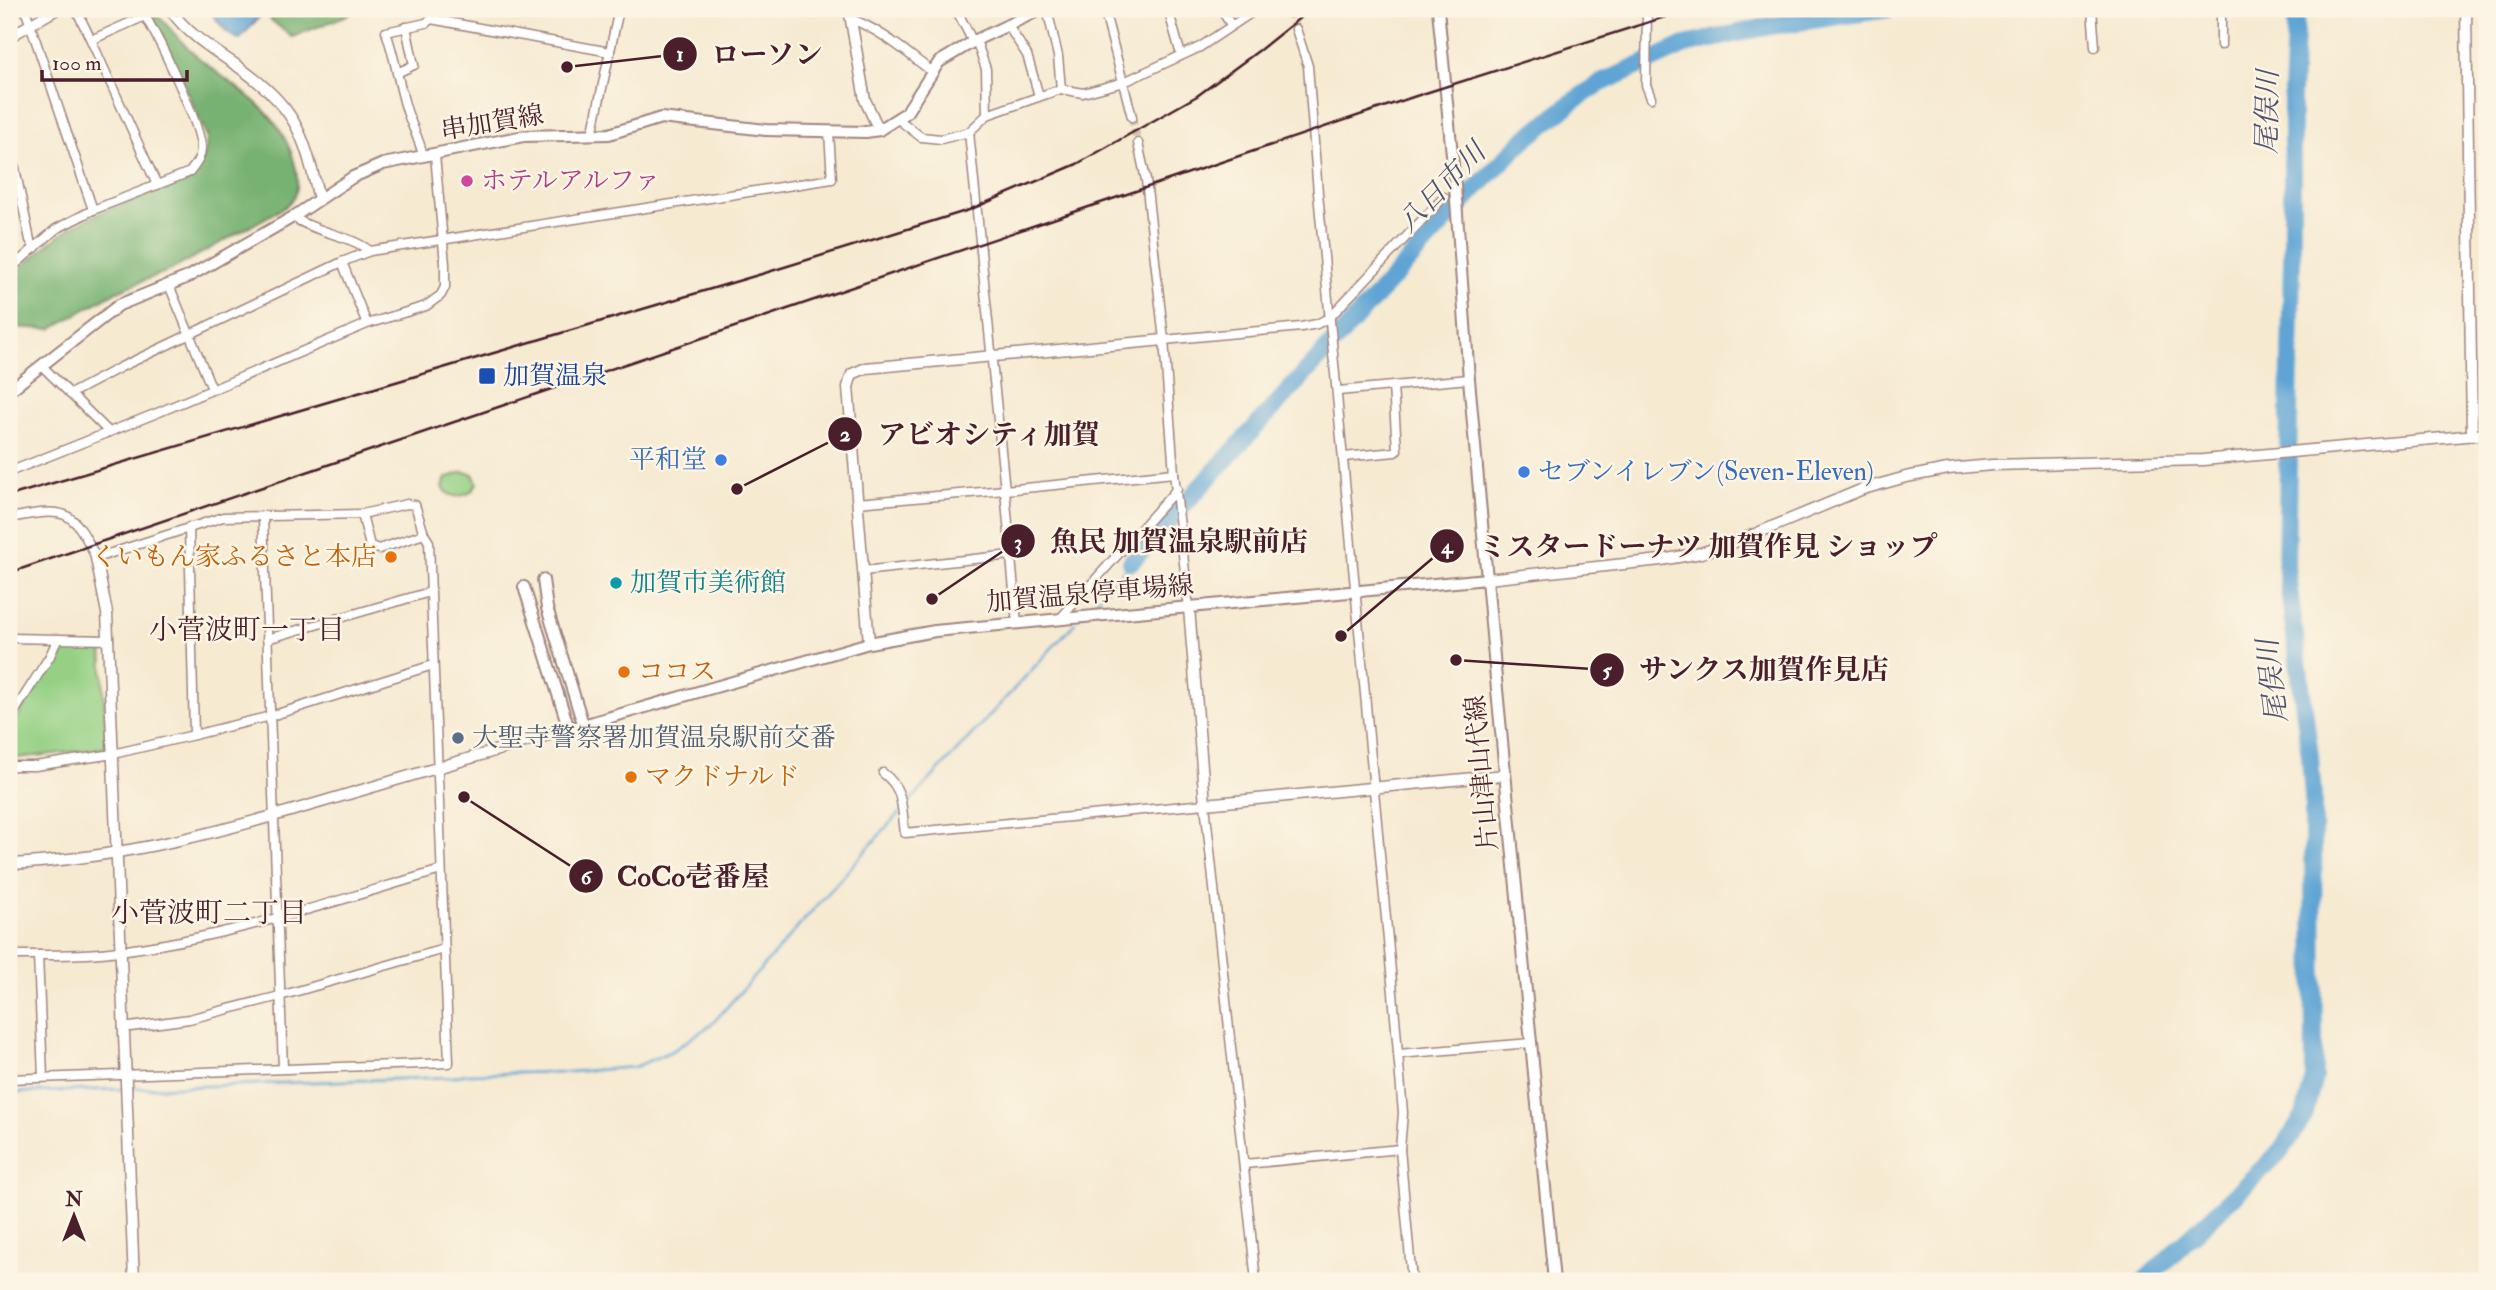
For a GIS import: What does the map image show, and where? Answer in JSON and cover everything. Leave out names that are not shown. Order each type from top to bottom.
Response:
[{"type":"main road","name":"串加賀線","points":[[9,391],[119,304],[169,285],[293,217],[367,169],[524,136],[592,135],[622,131],[661,118],[757,130],[879,130],[898,120],[912,105],[939,62],[1007,24],[1042,9]]},
{"type":"main road","name":"片山津山代線","points":[[1438,9],[1450,195],[1459,227],[1469,379],[1553,1281]]},
{"type":"main road","name":"加賀温泉停車場線","points":[[569,729],[869,643],[935,631],[1487,579]]},
{"type":"main road","points":[[543,580],[547,608],[583,724]]},
{"type":"main road","points":[[524,587],[569,729]]},
{"type":"street","points":[[25,9],[93,209]]},
{"type":"street","points":[[9,37],[57,9]]},
{"type":"street","points":[[76,9],[157,185]]},
{"type":"street","points":[[170,9],[194,34],[265,88],[286,109],[306,143],[319,199]]},
{"type":"street","points":[[429,9],[431,19]]},
{"type":"street","points":[[592,135],[619,9]]},
{"type":"street","points":[[956,9],[986,69],[987,115]]},
{"type":"street","points":[[1047,9],[1058,56],[1061,89]]},
{"type":"street","points":[[1104,9],[1132,117]]},
{"type":"street","points":[[1168,9],[1181,55]]},
{"type":"street","points":[[1221,9],[1231,25]]},
{"type":"street","points":[[898,120],[921,137],[941,139],[969,132],[987,115],[1039,96],[1061,89],[1083,93],[1124,82],[1200,47],[1257,9]]},
{"type":"street","points":[[1647,9],[1646,85],[1651,98]]},
{"type":"street","points":[[2092,9],[2095,47]]},
{"type":"street","points":[[2221,9],[2221,45]]},
{"type":"street","points":[[2466,9],[2472,435]]},
{"type":"street","points":[[9,270],[56,229],[93,209],[190,172],[201,152],[201,138],[197,126],[144,13],[91,40]]},
{"type":"street","points":[[850,14],[931,71]]},
{"type":"street","points":[[850,14],[865,100],[879,130]]},
{"type":"street","points":[[422,156],[421,145],[413,132],[396,60],[386,32],[426,23],[431,19],[610,52]]},
{"type":"street","points":[[1007,24],[1027,55],[1039,96]]},
{"type":"street","points":[[397,73],[414,65],[405,27]]},
{"type":"street","points":[[1296,29],[1308,66],[1398,1054],[1403,1113],[1400,1149],[1412,1281]]},
{"type":"street","points":[[70,394],[190,334],[370,251],[832,179],[830,132]]},
{"type":"street","points":[[969,132],[1017,624]]},
{"type":"street","points":[[9,140],[30,240],[35,248]]},
{"type":"street","points":[[1138,143],[1146,180],[1164,340],[1205,804],[1256,1281]]},
{"type":"street","points":[[9,472],[367,324],[426,306],[441,295],[445,287],[445,264],[435,155]]},
{"type":"street","points":[[869,643],[848,387],[852,374],[866,368],[1301,327],[1330,321],[1450,195]]},
{"type":"street","points":[[293,217],[302,224],[361,244],[370,251]]},
{"type":"street","points":[[342,262],[367,324]]},
{"type":"street","points":[[169,285],[212,389]]},
{"type":"street","points":[[41,365],[109,432]]},
{"type":"street","points":[[1338,391],[1469,379]]},
{"type":"street","points":[[1344,457],[1397,450],[1393,386]]},
{"type":"street","points":[[1487,579],[1661,560],[1701,552],[1743,539],[1863,489],[1948,469],[1992,465],[2203,460],[2487,434]]},
{"type":"street","points":[[857,503],[1174,473]]},
{"type":"street","points":[[1062,620],[1177,492]]},
{"type":"street","points":[[9,1079],[449,1063],[429,542],[415,505],[407,504],[362,514],[223,517],[96,558]]},
{"type":"street","points":[[9,518],[56,512],[68,516],[83,529],[96,558],[105,595],[134,1281]]},
{"type":"street","points":[[362,514],[370,546],[379,549],[424,534]]},
{"type":"street","points":[[263,517],[283,1068]]},
{"type":"street","points":[[189,527],[194,735]]},
{"type":"street","points":[[863,571],[1011,555]]},
{"type":"street","points":[[267,639],[430,592]]},
{"type":"street","points":[[9,638],[108,639]]},
{"type":"street","points":[[9,720],[57,640]]},
{"type":"street","points":[[9,766],[34,766],[113,754],[194,735],[271,716],[433,665]]},
{"type":"street","points":[[9,864],[117,854],[171,843],[274,816],[569,729]]},
{"type":"street","points":[[883,773],[896,784],[901,797],[905,833],[1505,775]]},
{"type":"street","points":[[9,955],[121,950],[279,918],[441,870]]},
{"type":"street","points":[[123,1028],[189,1019],[444,949]]},
{"type":"street","points":[[38,955],[43,1077]]},
{"type":"street","points":[[1398,1054],[1531,1043]]},
{"type":"street","points":[[1245,1164],[1400,1149]]},
{"type":"green space","points":[[150,9],[195,55],[242,91],[269,116],[289,148],[296,169],[297,186],[293,199],[285,207],[171,270],[117,291],[51,329],[9,327],[9,278],[39,251],[86,220],[188,179],[198,170],[203,160],[207,137]]},
{"type":"green space","points":[[278,9],[356,9],[292,37],[270,19]]},
{"type":"green space","points":[[463,472],[473,474],[477,483],[466,494],[451,495],[443,487],[446,478]]},
{"type":"green space","points":[[102,646],[106,748],[9,759],[9,730],[63,647]]},
{"type":"water","points":[[209,9],[266,9],[240,39],[226,32]]},
{"type":"waterway","name":"八日市川","points":[[1131,562],[1475,189],[1524,140],[1575,100],[1599,84],[1685,45],[1770,26],[1888,9]]},
{"type":"waterway","name":"尾俣川","points":[[2144,1281],[2282,1150],[2304,1116],[2314,1078],[2313,797],[2286,565],[2292,260],[2292,94],[2296,9]]},
{"type":"waterway","points":[[1084,613],[1131,562]]},
{"type":"waterway","points":[[904,808],[1075,623]]},
{"type":"waterway","points":[[9,1093],[452,1077],[467,1074],[570,1072],[635,1067],[674,1050],[712,1024],[899,813]]},
{"type":"tunnel","points":[[1132,117],[1138,143]]},
{"type":"railway","points":[[9,496],[765,273],[969,210],[1077,164],[1197,96],[1311,9]]},
{"type":"railway","points":[[9,573],[1416,96],[1690,9]]},
{"type":"place","name":"ローソン","points":[[567,67]]},
{"type":"place","name":"ホテルアルファ","points":[[467,181]]},
{"type":"place","name":"加賀温泉","points":[[487,376]]},
{"type":"place","name":"平和堂","points":[[721,460]]},
{"type":"place","name":"セブンイレブン(Seven-Eleven)","points":[[1524,472]]},
{"type":"place","name":"アビオシティ加賀","points":[[737,489]]},
{"type":"place","name":"くいもん家ふるさと本店","points":[[391,557]]},
{"type":"place","name":"加賀市美術館","points":[[616,583]]},
{"type":"place","name":"魚民 加賀温泉駅前店","points":[[932,599]]},
{"type":"place","name":"ミスタードーナツ 加賀作見 ショップ","points":[[1341,636]]},
{"type":"place","name":"サンクス加賀作見店","points":[[1456,660]]},
{"type":"place","name":"ココス","points":[[624,672]]},
{"type":"place","name":"大聖寺警察署加賀温泉駅前交番","points":[[458,738]]},
{"type":"place","name":"マクドナルド","points":[[631,777]]},
{"type":"place","name":"CoCo壱番屋","points":[[464,797]]},
{"type":"district","name":"小菅波町一丁目","points":[[247,630]]},
{"type":"district","name":"小菅波町二丁目","points":[[209,913]]}]
